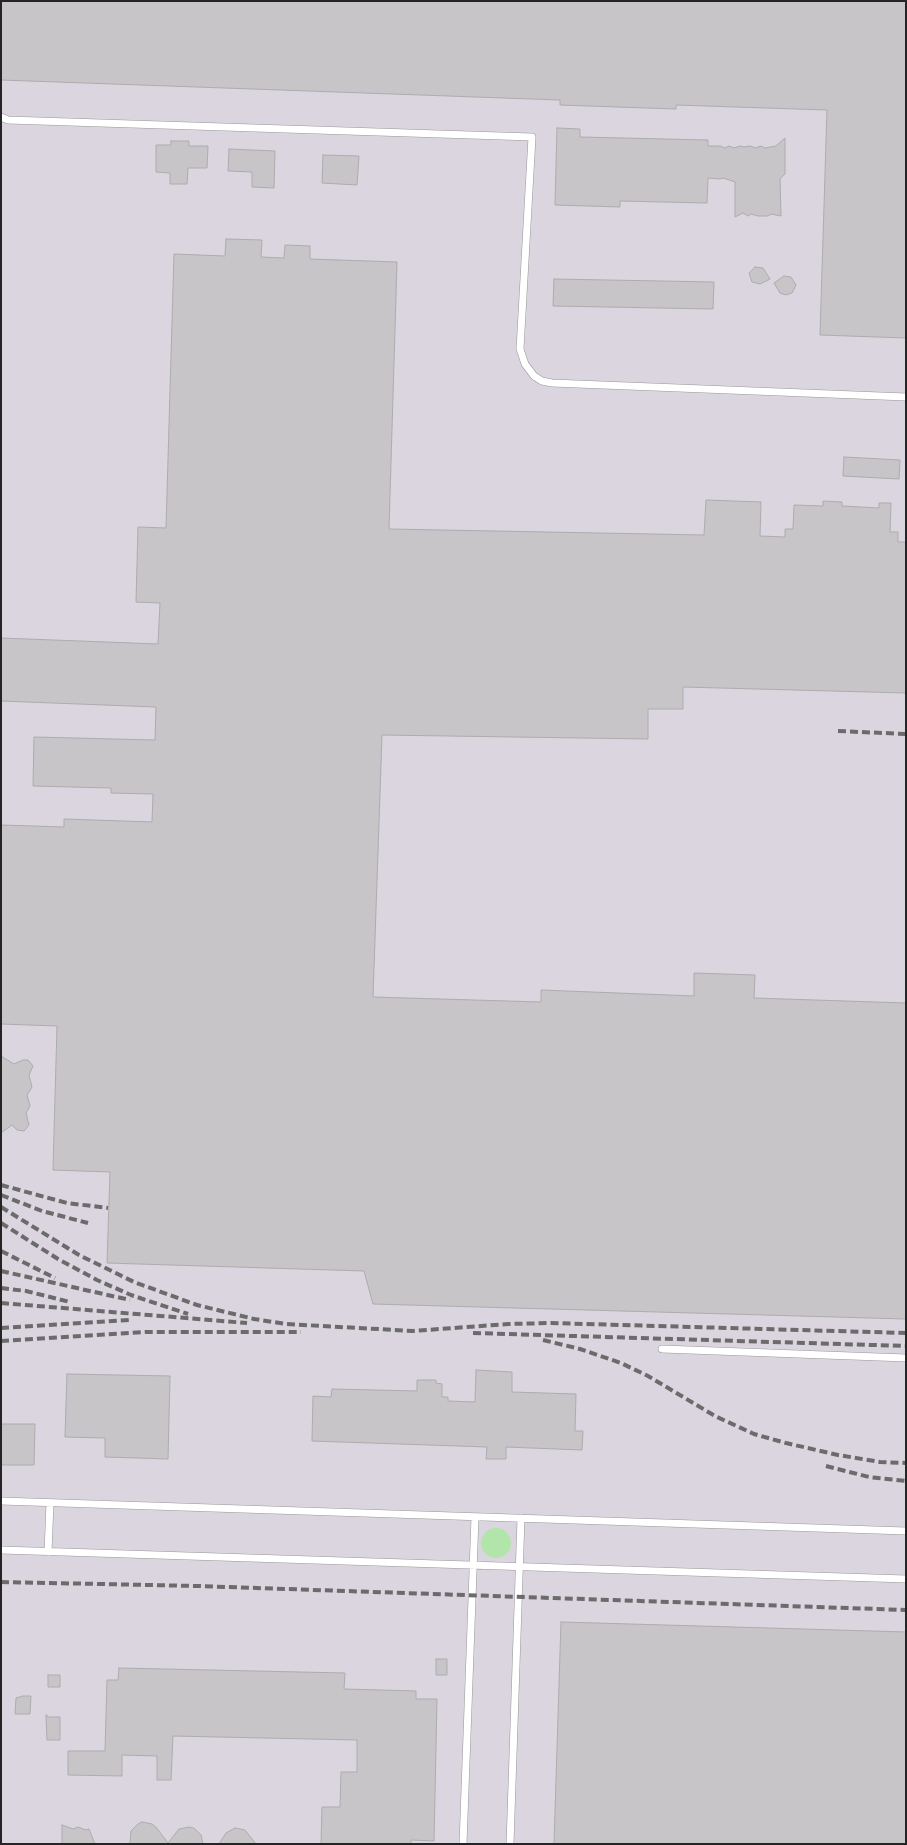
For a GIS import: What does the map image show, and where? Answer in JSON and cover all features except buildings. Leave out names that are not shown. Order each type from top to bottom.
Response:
[{"type":"lane","points":[[1,117],[8,120],[532,137],[520,349],[525,364],[534,376],[542,381],[552,382],[906,396]]},
{"type":"lane","points":[[662,1349],[906,1358]]},
{"type":"lane","points":[[1,1501],[906,1531]]},
{"type":"lane","points":[[48,1552],[50,1503]]},
{"type":"lane","points":[[463,1844],[475,1517]]},
{"type":"lane","points":[[510,1844],[521,1518]]},
{"type":"lane","points":[[1,1550],[906,1579]]},
{"type":"shaded area","points":[[1,1],[906,1],[906,1844],[1,1844]]},
{"type":"green space","points":[[496,1528],[507,1532],[511,1543],[507,1554],[496,1558],[485,1554],[481,1543],[485,1532]]},
{"type":"railway","points":[[838,731],[906,734]]},
{"type":"railway","points":[[1,1185],[67,1203],[108,1208]]},
{"type":"railway","points":[[1,1195],[42,1211],[88,1223]]},
{"type":"railway","points":[[1,1207],[79,1255],[134,1282],[197,1305],[254,1319],[286,1324],[413,1331],[551,1323],[906,1333]]},
{"type":"railway","points":[[1,1223],[58,1259],[97,1280],[131,1295],[188,1314]]},
{"type":"railway","points":[[1,1251],[55,1278]]},
{"type":"railway","points":[[1,1271],[130,1300]]},
{"type":"railway","points":[[1,1288],[26,1291],[70,1302]]},
{"type":"railway","points":[[1,1303],[247,1323]]},
{"type":"railway","points":[[1,1328],[129,1320]]},
{"type":"railway","points":[[1,1341],[145,1332],[301,1332]]},
{"type":"railway","points":[[473,1333],[906,1346]]},
{"type":"railway","points":[[543,1340],[580,1349],[621,1363],[648,1376],[715,1416],[754,1434],[838,1455],[880,1462],[906,1463]]},
{"type":"railway","points":[[826,1466],[869,1477],[906,1481]]},
{"type":"railway","points":[[1,1582],[198,1586],[906,1610]]}]
